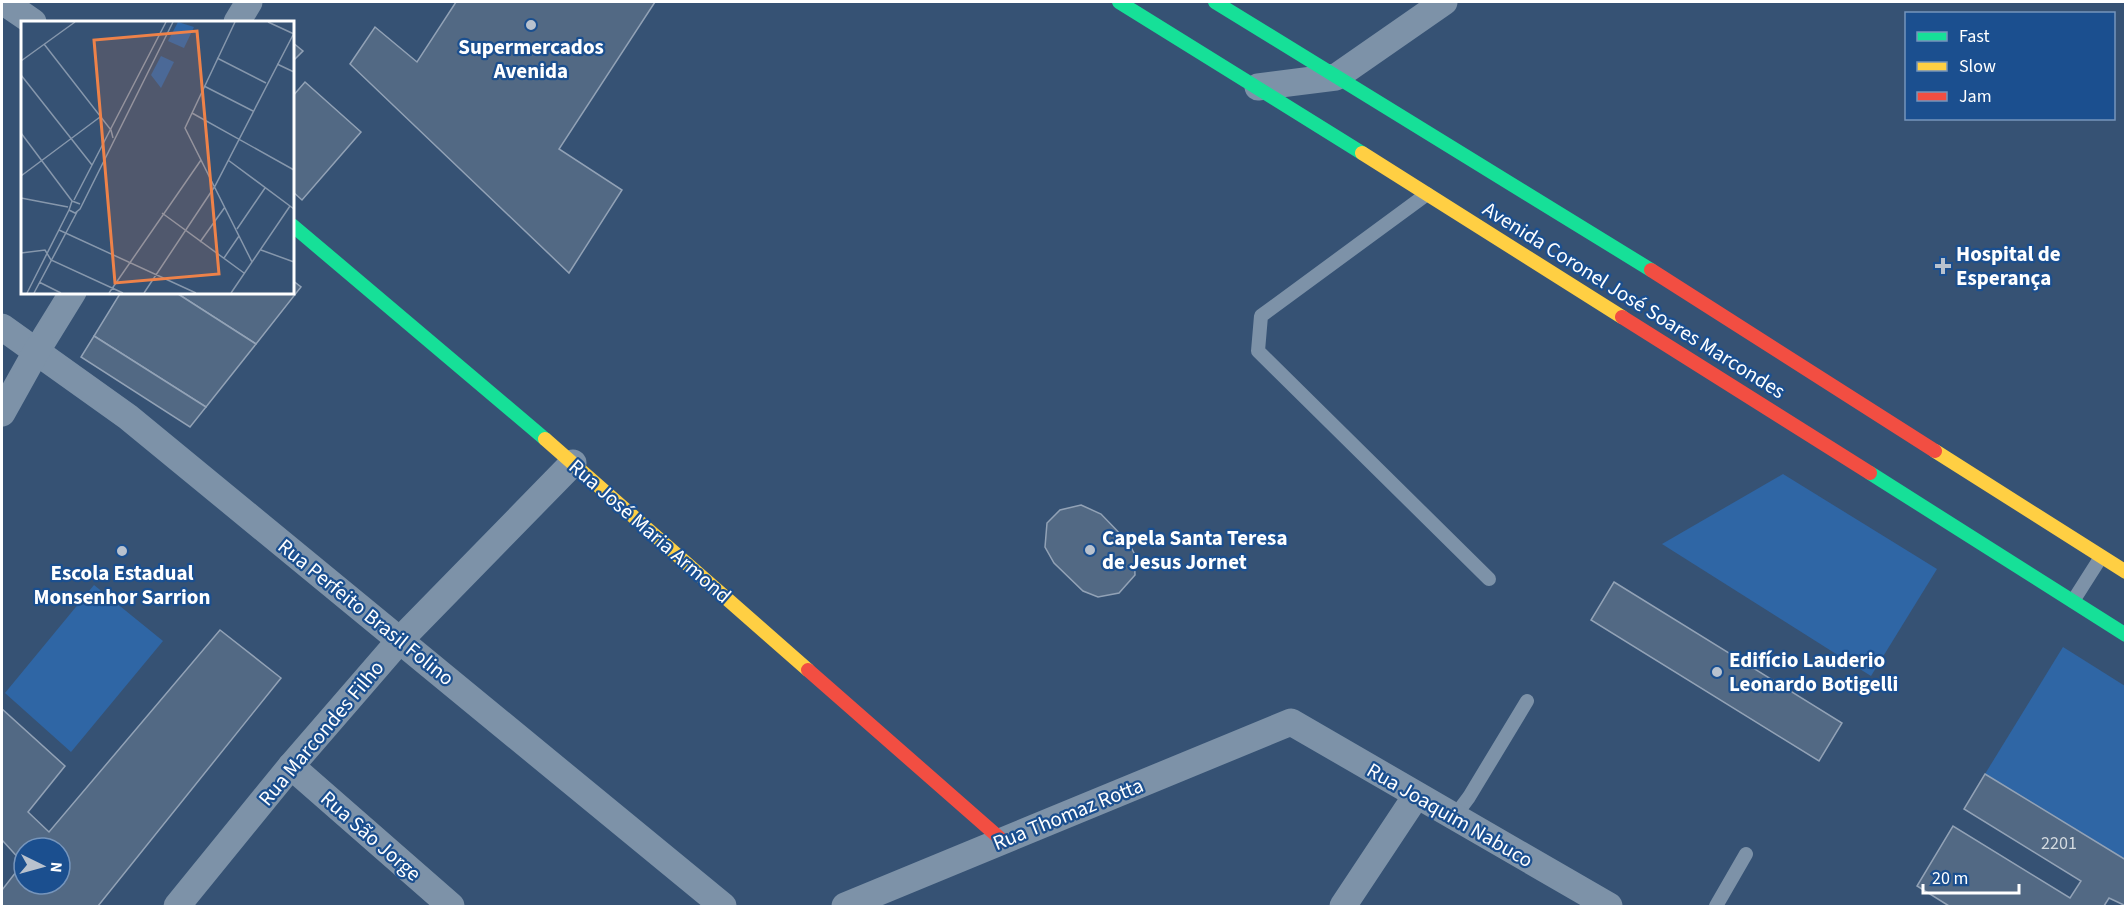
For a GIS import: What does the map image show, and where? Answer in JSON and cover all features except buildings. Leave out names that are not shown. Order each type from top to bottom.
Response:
[{"type":"main road","name":"Avenida Coronel José Soares Marcondes","points":[[1119,2],[1258,87],[2126,635]]},
{"type":"main road","name":"Avenida Coronel José Soares Marcondes","points":[[1215,2],[1575,222],[2126,572]]},
{"type":"main road","name":"Rua José Maria Armond","points":[[294,227],[573,463],[1003,841]]},
{"type":"street","points":[[4,2],[32,21]]},
{"type":"street","points":[[238,21],[249,2]]},
{"type":"street","points":[[1258,87],[1336,77],[1444,2]]},
{"type":"street","points":[[2,413],[36,352],[73,294]]},
{"type":"street","name":"Rua Perfeito Brasil Folino","points":[[2,327],[128,417],[723,906]]},
{"type":"street","name":"Rua Marcondes Filho","points":[[177,906],[291,766],[400,640],[573,463]]},
{"type":"street","name":"Rua Thomaz Rotta","points":[[845,906],[1291,722]]},
{"type":"street","name":"Rua Joaquim Nabuco","points":[[1291,722],[1609,906]]},
{"type":"street","name":"Rua São Jorge","points":[[291,766],[451,906]]},
{"type":"street","points":[[1343,906],[1416,796]]},
{"type":"lane","points":[[1427,194],[1261,316],[1258,351],[1489,579]]},
{"type":"lane","points":[[2073,601],[2101,557]]},
{"type":"lane","points":[[1454,817],[1469,797],[1527,701]]},
{"type":"lane","points":[[1716,906],[1746,854]]},
{"type":"shaded area","points":[[1783,474],[1937,569],[1871,676],[1662,544]]},
{"type":"shaded area","points":[[94,585],[163,641],[71,752],[5,693]]},
{"type":"shaded area","points":[[2063,647],[2125,686],[2125,860],[1985,774]]},
{"type":"traffic: fast","points":[[1119,2],[1362,153]]},
{"type":"traffic: fast","points":[[1215,2],[1651,270]]},
{"type":"traffic: fast","points":[[294,227],[545,439]]},
{"type":"traffic: fast","points":[[1870,473],[2126,635]]},
{"type":"traffic: slow","points":[[1362,153],[1622,317]]},
{"type":"traffic: slow","points":[[545,439],[808,670]]},
{"type":"traffic: slow","points":[[1935,451],[2126,572]]},
{"type":"traffic: jam","points":[[1651,270],[1935,451]]},
{"type":"traffic: jam","points":[[1622,317],[1870,473]]},
{"type":"traffic: jam","points":[[808,670],[1003,841]]},
{"type":"place","name":"Supermercados Avenida","points":[[531,25]]},
{"type":"place","name":"Hospital de Esperança","points":[[1943,266]]},
{"type":"place","name":"Capela Santa Teresa de Jesus Jornet","points":[[1090,550]]},
{"type":"place","name":"Escola Estadual Monsenhor Sarrion","points":[[122,551]]},
{"type":"place","name":"Edifício Lauderio Leonardo Botigelli","points":[[1717,672]]}]
